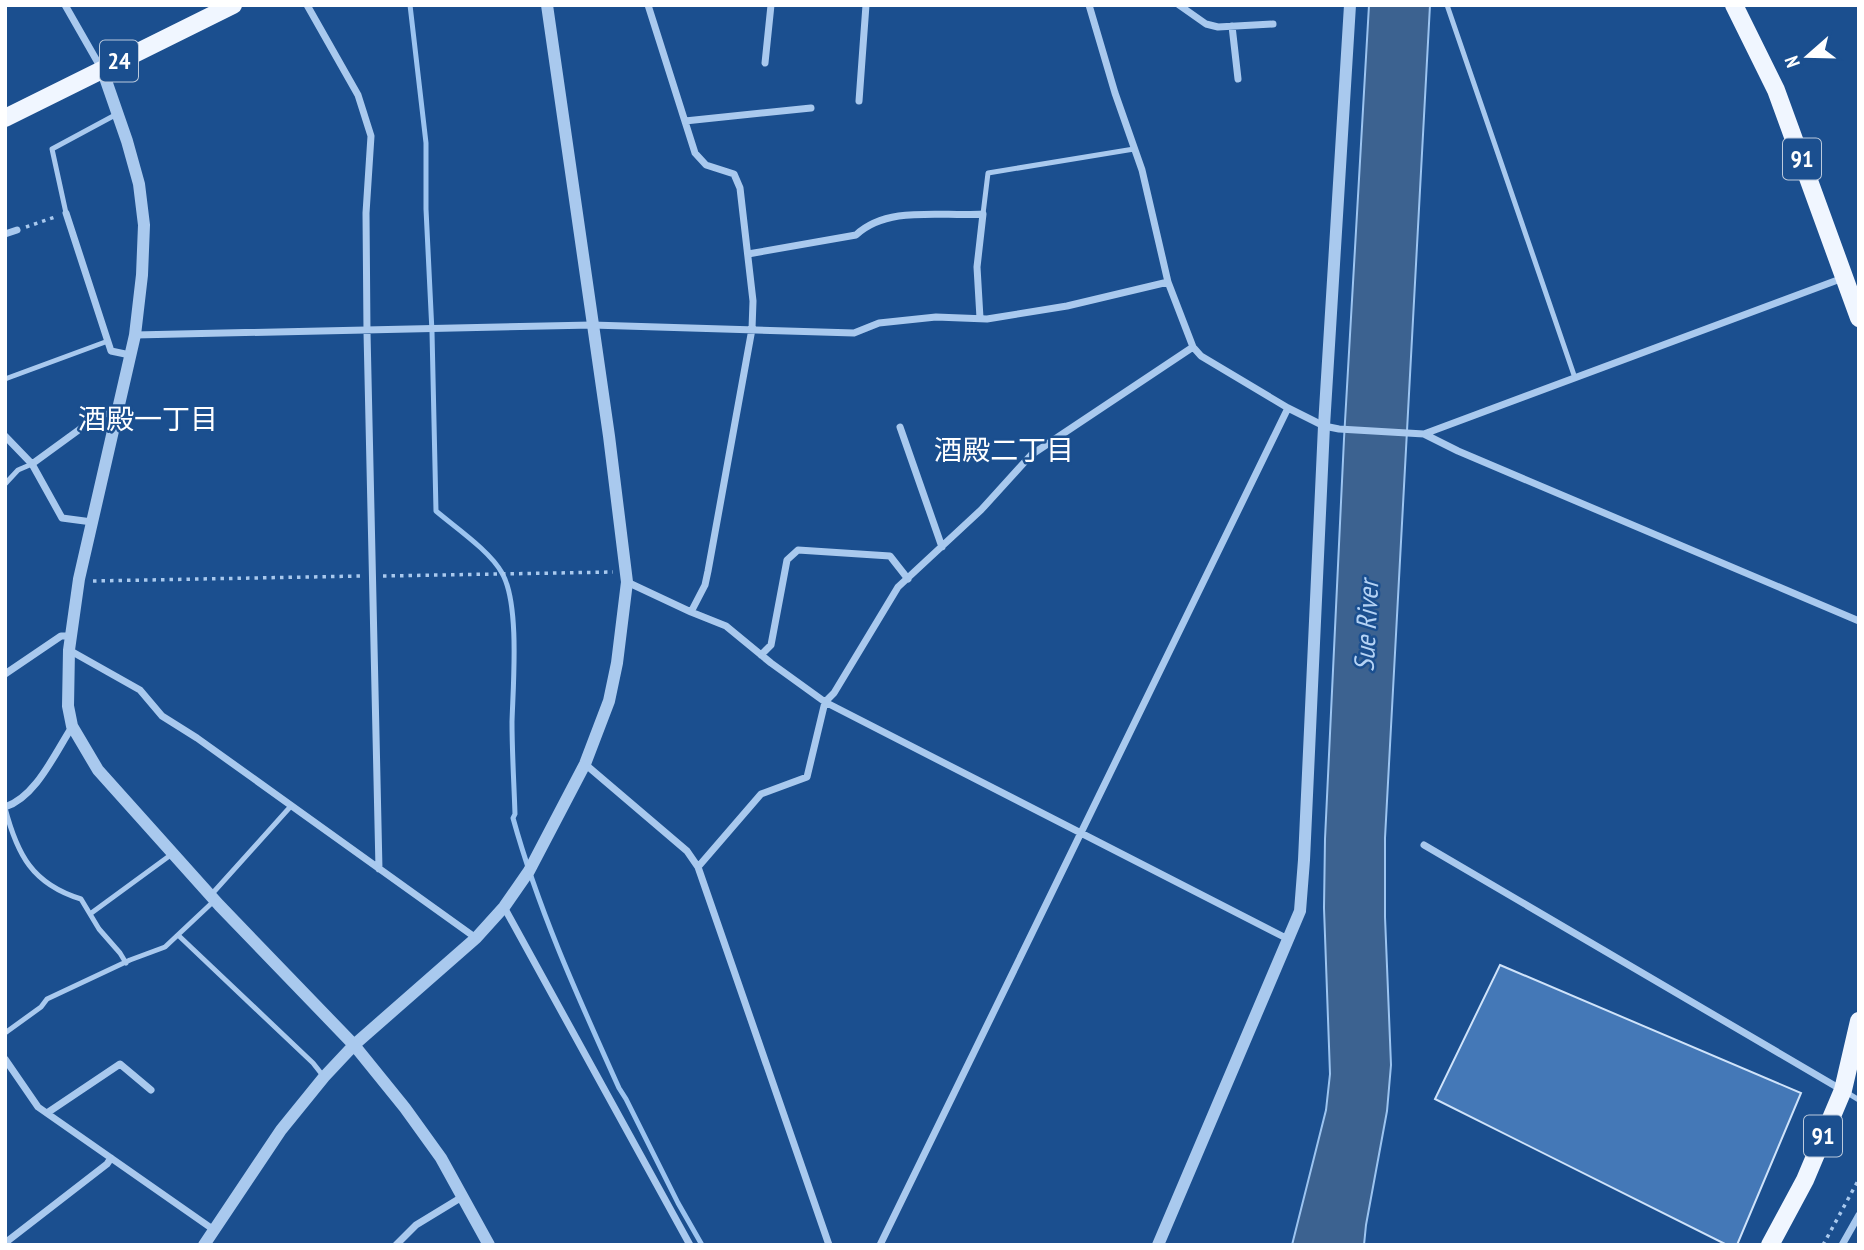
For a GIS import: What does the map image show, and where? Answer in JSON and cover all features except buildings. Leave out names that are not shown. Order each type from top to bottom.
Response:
[{"type":"main road","name":"24","points":[[5,118],[233,5]]},
{"type":"main road","name":"91","points":[[1734,5],[1776,90],[1859,318]]},
{"type":"main road","name":"91","points":[[1770,1245],[1851,1095],[1859,1021]]},
{"type":"street","points":[[65,5],[102,69],[139,184],[144,225],[135,335],[79,579],[69,650],[67,696],[72,726],[98,770],[213,898],[354,1045],[405,1108],[441,1158],[489,1245]]},
{"type":"street","points":[[307,5],[358,95],[371,136],[366,213],[366,331],[379,869]]},
{"type":"street","points":[[204,1245],[281,1130],[324,1077],[354,1045],[476,938],[504,907],[529,871],[585,764],[609,701],[617,663],[626,577],[547,5]]},
{"type":"street","points":[[648,5],[695,153],[706,165],[734,174],[740,188],[753,301],[752,329],[705,585],[691,612]]},
{"type":"street","points":[[765,63],[771,5]]},
{"type":"street","points":[[859,101],[866,5]]},
{"type":"street","points":[[1089,5],[1142,170],[1168,282],[1192,347],[1201,356],[1288,408],[1324,426],[1424,434],[1458,452],[1859,621]]},
{"type":"street","points":[[1179,5],[1206,24],[1218,27],[1273,24]]},
{"type":"street","points":[[1158,1245],[1286,938],[1300,911],[1324,426],[1350,5]]},
{"type":"street","points":[[1232,26],[1238,79]]},
{"type":"street","points":[[685,121],[811,108]]},
{"type":"street","points":[[66,213],[111,351],[130,355]]},
{"type":"street","points":[[748,254],[856,235],[867,224],[884,218],[983,214],[977,267],[980,318]]},
{"type":"street","points":[[5,234],[18,230]]},
{"type":"street","points":[[1424,434],[1845,277]]},
{"type":"street","points":[[135,335],[592,325],[853,333],[879,323],[902,320],[936,317],[980,318],[1067,306],[1168,282]]},
{"type":"street","points":[[698,867],[761,794],[807,777],[825,702],[834,693],[898,587],[981,510],[1031,456],[1192,347]]},
{"type":"street","points":[[880,1245],[1288,408]]},
{"type":"street","points":[[32,464],[102,413],[116,415]]},
{"type":"street","points":[[900,427],[942,547]]},
{"type":"street","points":[[5,436],[32,464],[62,518],[92,522]]},
{"type":"street","points":[[761,655],[771,645],[787,560],[798,550],[890,556],[908,579]]},
{"type":"street","points":[[626,577],[691,612],[726,626],[825,702],[1286,938]]},
{"type":"street","points":[[5,674],[61,636],[71,636]]},
{"type":"street","points":[[69,650],[140,690],[162,716],[476,938]]},
{"type":"street","points":[[5,808],[18,803],[31,791],[72,726]]},
{"type":"street","points":[[585,764],[687,851],[698,867],[829,1245]]},
{"type":"street","points":[[1424,845],[1851,1095]]},
{"type":"street","points":[[504,907],[690,1245]]},
{"type":"street","points":[[5,1059],[38,1107],[214,1230]]},
{"type":"street","points":[[47,1113],[120,1064],[150,1090]]},
{"type":"street","points":[[5,1243],[107,1164],[111,1158]]},
{"type":"street","points":[[396,1245],[415,1225],[462,1197]]},
{"type":"street","points":[[1842,1245],[1859,1215]]},
{"type":"lane","points":[[1447,5],[1575,378]]},
{"type":"lane","points":[[66,213],[52,149],[117,114]]},
{"type":"lane","points":[[983,214],[988,173],[1135,149]]},
{"type":"lane","points":[[5,379],[108,341]]},
{"type":"lane","points":[[5,484],[18,470],[32,464]]},
{"type":"lane","points":[[5,1033],[41,1007],[47,999],[165,947],[213,898],[291,806]]},
{"type":"lane","points":[[5,808],[14,841],[26,863],[43,880],[64,894],[81,899],[99,929],[121,953],[126,963]]},
{"type":"lane","points":[[90,914],[172,853]]},
{"type":"lane","points":[[178,935],[313,1063],[324,1077]]},
{"type":"path","points":[[18,230],[66,213]]},
{"type":"path","points":[[79,579],[626,577]]},
{"type":"path","points":[[1823,1245],[1859,1179]]},
{"type":"water","name":"Sue River","points":[[1369,5],[1430,5],[1385,838],[1391,1065],[1387,1111],[1364,1245],[1292,1245],[1326,1110],[1330,1074],[1324,908],[1325,839],[1344,439]]},
{"type":"waterway","points":[[410,5],[426,143],[436,511],[489,556],[502,573],[508,587],[514,646],[513,818],[523,853],[547,921],[619,1088],[702,1245]]},
{"type":"district","name":"酒殿一丁目","points":[[148,419]]},
{"type":"district","name":"酒殿二丁目","points":[[1004,450]]}]
